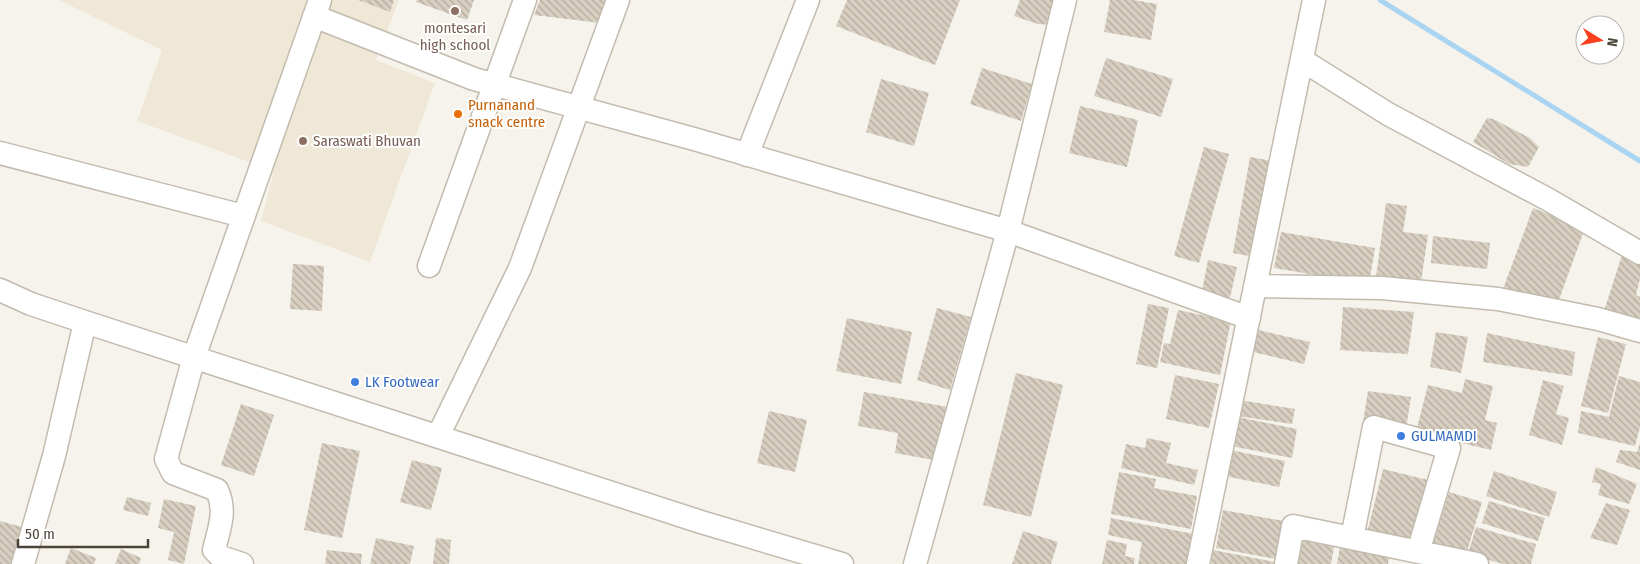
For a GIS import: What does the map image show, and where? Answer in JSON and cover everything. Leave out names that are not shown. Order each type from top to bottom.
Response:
[{"type":"street","points":[[429,266],[525,0]]},
{"type":"street","points":[[438,436],[520,268],[618,0]]},
{"type":"street","points":[[747,154],[808,0]]},
{"type":"street","points":[[915,564],[1008,231],[1065,0]]},
{"type":"street","points":[[1198,564],[1314,0]]},
{"type":"street","points":[[242,564],[221,557],[214,550],[223,512],[217,490],[173,473],[166,458],[194,357],[317,8],[474,79],[747,154],[1008,231],[1249,318]]},
{"type":"street","points":[[1302,60],[1388,114],[1549,200],[1640,253]]},
{"type":"street","points":[[0,153],[244,216]]},
{"type":"street","points":[[1256,286],[1382,288],[1498,299],[1640,331]]},
{"type":"street","points":[[0,290],[31,304],[85,322],[702,522],[842,564]]},
{"type":"street","points":[[23,564],[52,465],[85,322]]},
{"type":"street","points":[[1352,538],[1374,427],[1449,448],[1418,552]]},
{"type":"street","points":[[1286,564],[1293,526],[1477,564]]},
{"type":"shaded area","name":"Saraswati Bhuvan","points":[[59,0],[399,0],[376,60],[435,83],[370,262],[261,221],[273,174],[249,162],[137,121],[162,50]]},
{"type":"building","points":[[358,0],[394,0],[390,12]]},
{"type":"building","name":"montesari high school","points":[[417,0],[474,0],[467,20],[416,2]]},
{"type":"building","points":[[540,0],[608,0],[600,23],[534,15]]},
{"type":"building","points":[[847,0],[960,0],[935,65],[836,26]]},
{"type":"building","points":[[1020,0],[1055,0],[1053,25],[1038,24],[1014,16]]},
{"type":"building","points":[[1110,0],[1133,0],[1157,4],[1151,40],[1104,32]]},
{"type":"building","points":[[1106,58],[1173,79],[1161,117],[1094,96]]},
{"type":"building","points":[[982,68],[1032,84],[1021,121],[970,104]]},
{"type":"building","points":[[881,79],[929,93],[914,146],[866,132]]},
{"type":"building","points":[[1080,106],[1138,120],[1127,167],[1069,153]]},
{"type":"building","points":[[1487,118],[1493,119],[1530,138],[1539,147],[1528,167],[1509,164],[1473,142]]},
{"type":"building","points":[[1204,147],[1229,154],[1199,263],[1174,256]]},
{"type":"building","points":[[1250,157],[1272,161],[1255,257],[1233,253]]},
{"type":"building","points":[[1386,203],[1407,206],[1403,232],[1428,235],[1421,282],[1376,277]]},
{"type":"building","points":[[1533,208],[1585,228],[1556,308],[1503,289]]},
{"type":"building","points":[[1281,232],[1375,248],[1369,284],[1274,268]]},
{"type":"building","points":[[1433,236],[1490,243],[1487,269],[1431,263]]},
{"type":"building","points":[[1622,255],[1640,262],[1640,279],[1636,295],[1640,297],[1640,324],[1604,311]]},
{"type":"building","points":[[1208,260],[1237,267],[1229,302],[1201,296]]},
{"type":"building","points":[[293,264],[324,266],[322,311],[290,309]]},
{"type":"building","points":[[1148,304],[1169,308],[1157,368],[1136,364]]},
{"type":"building","points":[[1343,307],[1414,312],[1408,354],[1340,350]]},
{"type":"building","points":[[937,308],[971,317],[950,390],[917,380]]},
{"type":"building","points":[[1178,310],[1231,321],[1220,375],[1160,362],[1164,343],[1170,344]]},
{"type":"building","points":[[847,318],[912,332],[901,384],[836,371]]},
{"type":"building","points":[[1254,329],[1310,342],[1304,364],[1249,351]]},
{"type":"building","points":[[1436,332],[1468,337],[1461,373],[1430,367]]},
{"type":"building","points":[[1487,333],[1575,352],[1572,376],[1483,362]]},
{"type":"building","points":[[1598,337],[1626,344],[1608,413],[1581,406]]},
{"type":"building","points":[[1016,373],[1063,385],[1031,517],[983,505]]},
{"type":"building","points":[[1175,375],[1219,384],[1209,428],[1166,419]]},
{"type":"building","points":[[1619,376],[1640,382],[1640,427],[1635,446],[1578,433],[1581,411],[1609,417]]},
{"type":"building","points":[[1465,379],[1493,386],[1485,420],[1497,423],[1491,450],[1416,432],[1428,385],[1462,393]]},
{"type":"building","points":[[1543,380],[1564,386],[1556,414],[1569,418],[1562,445],[1529,435]]},
{"type":"building","points":[[1368,391],[1411,397],[1406,429],[1363,422]]},
{"type":"building","points":[[864,392],[948,407],[939,461],[895,453],[898,433],[858,426]]},
{"type":"building","points":[[1239,400],[1295,409],[1292,424],[1237,416]]},
{"type":"building","points":[[241,404],[274,415],[254,476],[221,465]]},
{"type":"building","points":[[769,411],[807,420],[795,472],[757,463]]},
{"type":"building","points":[[1237,417],[1297,429],[1292,458],[1231,446]]},
{"type":"building","points":[[1147,438],[1171,443],[1166,463],[1198,470],[1194,485],[1121,468],[1126,444],[1145,448]]},
{"type":"building","points":[[322,443],[360,451],[342,538],[304,530]]},
{"type":"building","points":[[1640,443],[1640,470],[1616,462],[1620,450],[1637,452]]},
{"type":"building","points":[[1230,450],[1285,461],[1279,487],[1225,476]]},
{"type":"building","points":[[412,460],[442,468],[431,510],[400,502]]},
{"type":"building","points":[[1596,467],[1637,484],[1629,504],[1598,495],[1601,484],[1592,482]]},
{"type":"building","points":[[1383,469],[1432,481],[1415,546],[1367,533]]},
{"type":"building","points":[[1494,471],[1557,492],[1549,517],[1486,496]]},
{"type":"building","points":[[1119,472],[1156,479],[1154,488],[1197,496],[1191,529],[1111,514]]},
{"type":"building","points":[[1449,492],[1482,502],[1465,558],[1432,547]]},
{"type":"building","points":[[127,497],[151,503],[148,516],[123,510]]},
{"type":"building","points":[[164,499],[196,506],[184,564],[168,560],[174,532],[158,528]]},
{"type":"building","points":[[1489,501],[1545,518],[1538,541],[1482,523]]},
{"type":"building","points":[[1606,503],[1630,510],[1617,545],[1590,538]]},
{"type":"building","points":[[1223,510],[1289,522],[1282,560],[1216,548]]},
{"type":"building","points":[[1111,518],[1194,534],[1188,564],[1138,564],[1142,542],[1108,535]]},
{"type":"building","points":[[0,521],[22,527],[11,564],[0,564]]},
{"type":"building","points":[[1476,527],[1536,544],[1531,564],[1503,564],[1468,554]]},
{"type":"building","points":[[1023,531],[1058,542],[1051,564],[1012,564]]},
{"type":"building","points":[[376,538],[414,546],[410,564],[370,564]]},
{"type":"building","points":[[436,538],[451,540],[449,564],[433,564]]},
{"type":"building","points":[[1107,540],[1127,544],[1125,556],[1135,558],[1134,564],[1102,564]]},
{"type":"building","points":[[1300,540],[1334,547],[1331,564],[1296,564]]},
{"type":"building","points":[[1340,547],[1389,558],[1388,564],[1337,564]]},
{"type":"building","points":[[71,548],[96,558],[94,564],[65,564]]},
{"type":"building","points":[[121,549],[141,558],[139,564],[115,564]]},
{"type":"building","points":[[327,550],[362,554],[361,564],[325,564]]},
{"type":"building","points":[[1213,550],[1280,563],[1280,564],[1211,564]]},
{"type":"waterway","points":[[1380,0],[1640,161]]},
{"type":"place","name":"montesari high school","points":[[455,11]]},
{"type":"place","name":"Purnanand snack centre","points":[[458,114]]},
{"type":"place","name":"Saraswati Bhuvan","points":[[303,141]]},
{"type":"place","name":"LK Footwear","points":[[355,382]]},
{"type":"place","name":"GULMAMDI","points":[[1401,436]]}]
